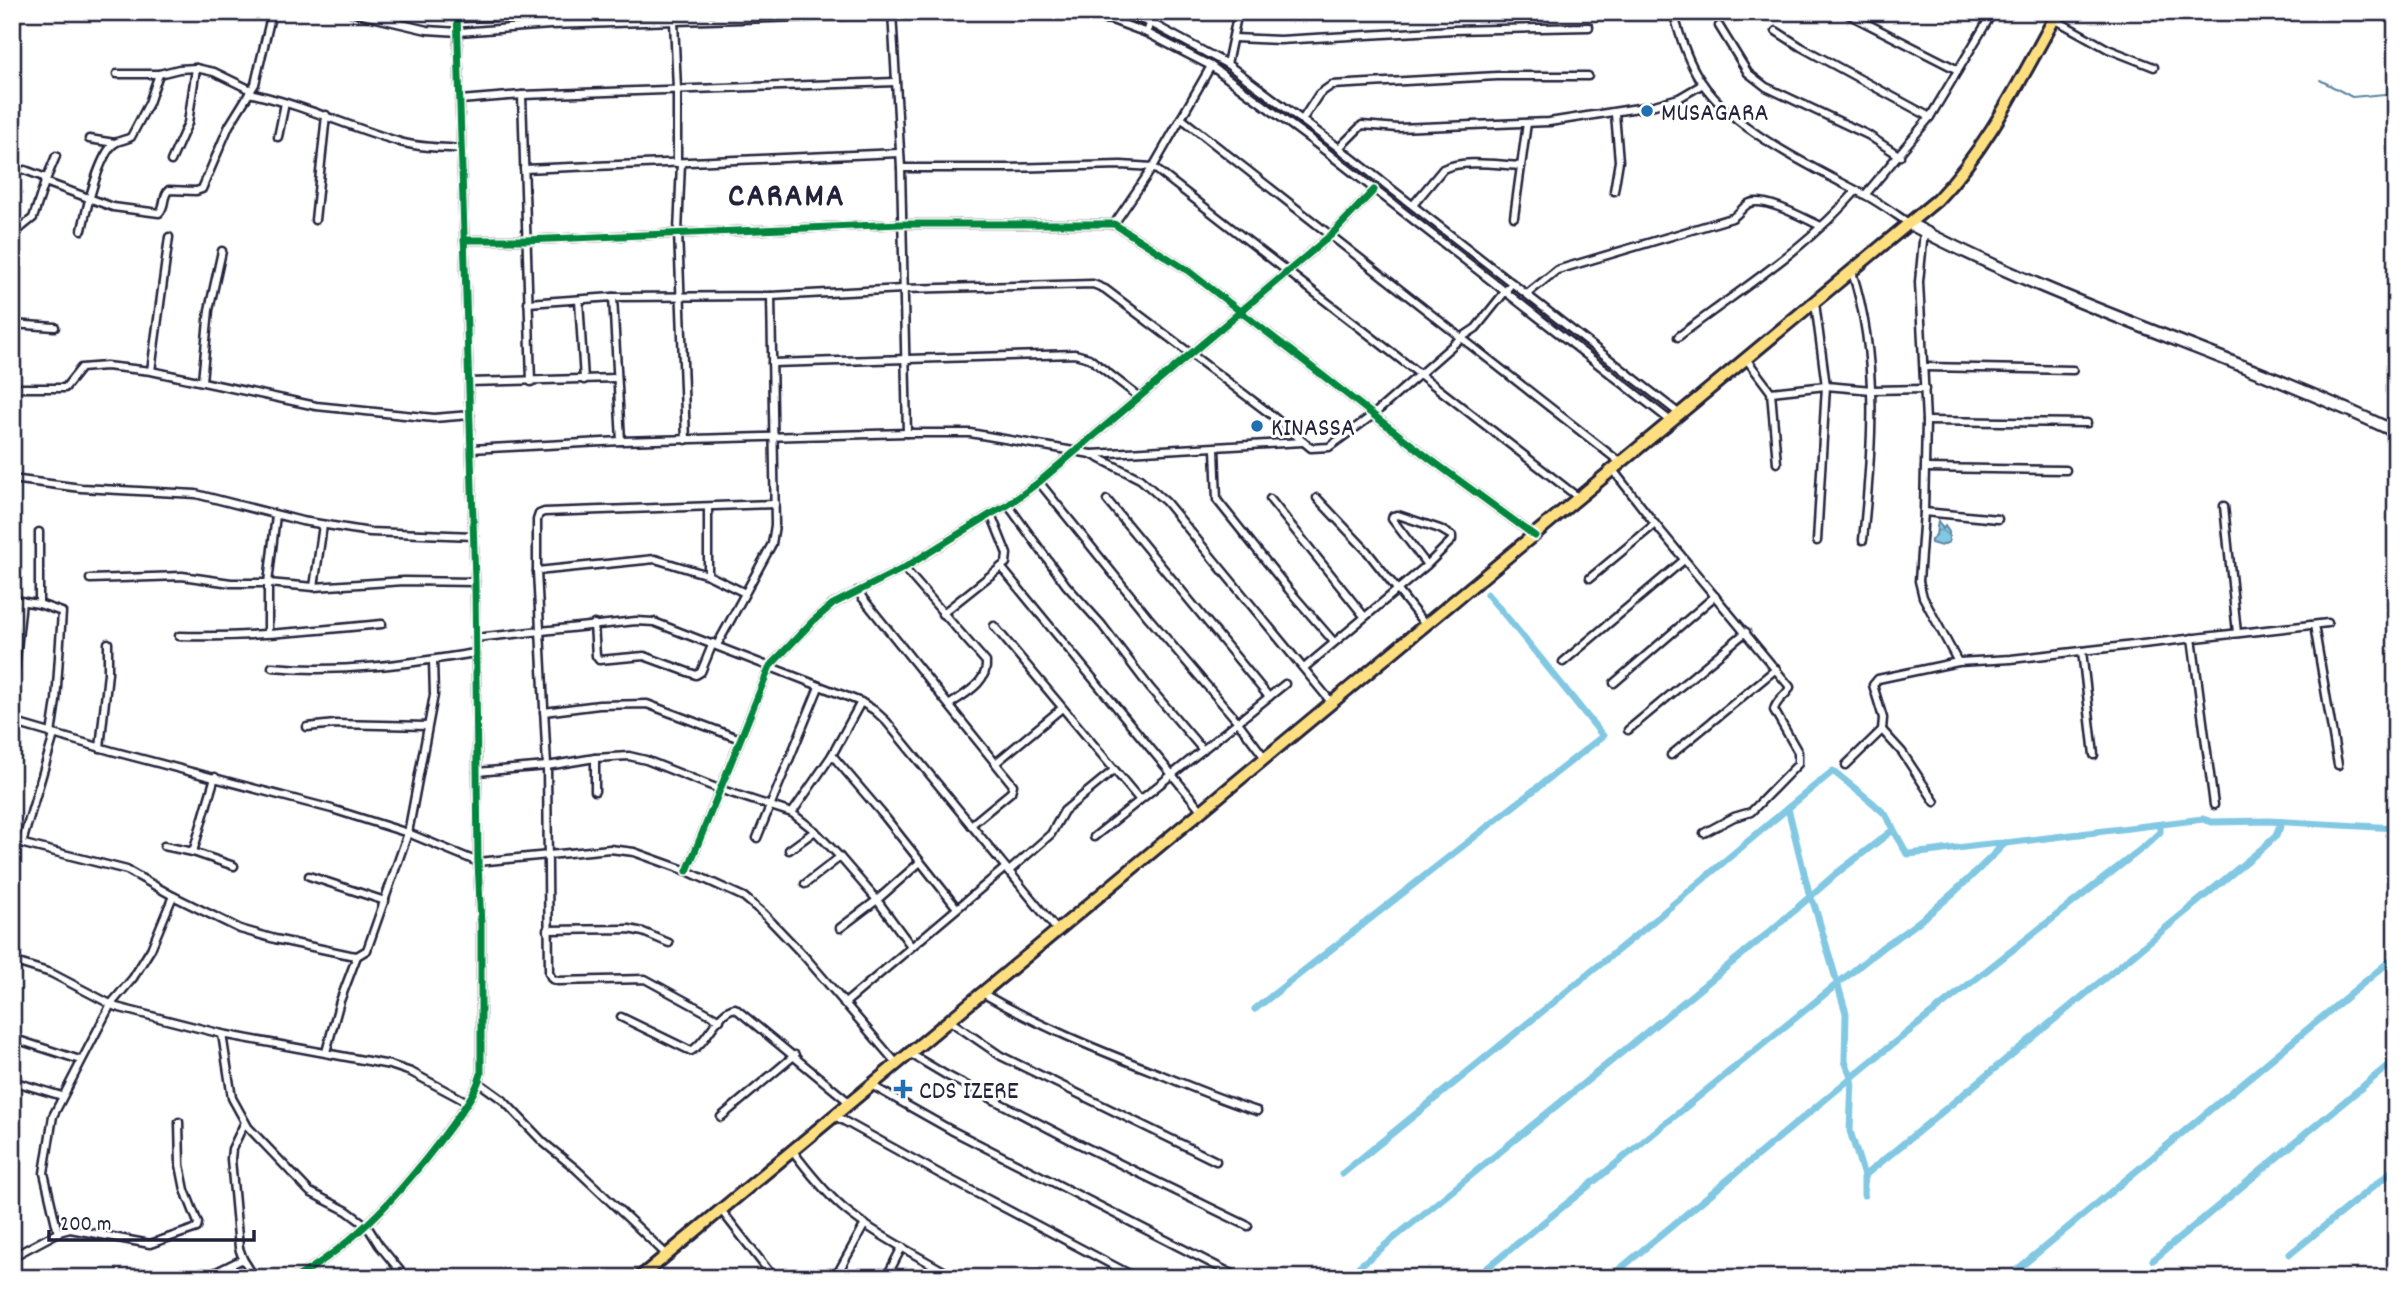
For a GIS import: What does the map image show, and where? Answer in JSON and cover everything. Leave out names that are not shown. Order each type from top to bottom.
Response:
[{"type":"main road","points":[[639,1278],[1910,224],[1954,183],[1981,148],[2056,16]]},
{"type":"street","points":[[25,170],[113,208],[159,213],[169,190],[196,191],[202,188],[229,125],[257,75],[272,14],[251,12]]},
{"type":"street","points":[[350,12],[427,30],[459,32],[550,25],[963,12]]},
{"type":"street","points":[[295,1278],[330,1255],[366,1226],[400,1191],[467,1102],[481,1074],[475,582],[458,15],[690,12]]},
{"type":"street","points":[[1040,12],[1112,20],[1147,33],[1211,66],[1272,110],[1504,292],[1676,418]]},
{"type":"street","points":[[1118,12],[1151,23],[1227,64],[1527,294],[1676,418]]},
{"type":"street","points":[[1147,33],[1154,12]]},
{"type":"street","points":[[1227,64],[1238,12]]},
{"type":"street","points":[[1673,12],[1688,54],[1703,84],[1715,99],[1765,140],[1865,195],[1910,224],[1975,258],[2267,374],[2396,432]]},
{"type":"street","points":[[1844,12],[1958,70]]},
{"type":"street","points":[[1865,195],[1930,117],[1981,37],[1993,12]]},
{"type":"street","points":[[673,13],[686,440]]},
{"type":"street","points":[[892,13],[901,168],[906,433]]},
{"type":"street","points":[[2056,16],[2108,49],[2154,67]]},
{"type":"street","points":[[1719,26],[1748,73],[1766,87],[1868,135],[1899,156]]},
{"type":"street","points":[[1234,38],[1293,39],[1453,30],[1589,27]]},
{"type":"street","points":[[1776,31],[1930,117]]},
{"type":"street","points":[[1114,224],[1153,167],[1211,66]]},
{"type":"street","points":[[117,74],[159,75],[179,68],[196,68],[214,72],[250,91],[398,142],[461,149]]},
{"type":"street","points":[[171,160],[188,123],[196,68]]},
{"type":"street","points":[[89,139],[115,143],[131,137],[149,103],[159,75]]},
{"type":"street","points":[[1302,120],[1319,94],[1332,85],[1497,76],[1588,76]]},
{"type":"street","points":[[460,100],[522,95],[895,82]]},
{"type":"street","points":[[1339,148],[1362,125],[1398,128],[1527,123],[1615,114],[1665,103],[1703,84]]},
{"type":"street","points":[[522,95],[531,382]]},
{"type":"street","points":[[278,137],[285,103]]},
{"type":"street","points":[[1614,191],[1619,161],[1615,114]]},
{"type":"street","points":[[315,220],[326,115]]},
{"type":"street","points":[[1181,118],[1461,338],[1617,466],[1655,524],[1790,687],[1774,710],[1798,752],[1798,764],[1751,812],[1734,817],[1704,833]]},
{"type":"street","points":[[1514,217],[1527,123]]},
{"type":"street","points":[[82,230],[88,199],[106,155],[115,143]]},
{"type":"street","points":[[524,169],[899,153]]},
{"type":"street","points":[[12,235],[33,218],[56,156]]},
{"type":"street","points":[[901,168],[1121,165],[1153,167],[1326,300],[1419,376],[1580,498]]},
{"type":"street","points":[[1413,205],[1443,169],[1450,166],[1521,166]]},
{"type":"street","points":[[687,871],[770,666],[813,621],[833,604],[904,568],[1008,505],[1040,482],[1331,235],[1374,190]]},
{"type":"street","points":[[1678,337],[1821,226],[1856,191]]},
{"type":"street","points":[[1527,294],[1558,270],[1732,218],[1751,203],[1775,206],[1821,226]]},
{"type":"street","points":[[464,240],[526,240],[901,224],[1114,224],[1187,270],[1373,415],[1535,536]]},
{"type":"street","points":[[1924,231],[1919,282],[1926,421],[1920,590],[1958,663]]},
{"type":"street","points":[[151,371],[169,237]]},
{"type":"street","points":[[202,381],[209,310],[222,251]]},
{"type":"street","points":[[1852,272],[1860,295],[1872,390],[1868,495],[1863,540]]},
{"type":"street","points":[[528,303],[613,297],[771,296],[902,289],[1093,284],[1105,289],[1311,448],[1329,447],[1373,415],[1476,328],[1512,283]]},
{"type":"street","points":[[594,624],[596,656],[599,660],[644,656],[696,675],[701,672],[746,593],[772,544],[775,525],[771,296]]},
{"type":"street","points":[[613,297],[621,441]]},
{"type":"street","points":[[579,300],[584,380]]},
{"type":"street","points":[[1815,303],[1826,386],[1817,541]]},
{"type":"street","points":[[12,324],[55,327]]},
{"type":"street","points":[[772,363],[1075,354],[1089,358],[1139,397]]},
{"type":"street","points":[[1747,360],[1771,392],[1777,463]]},
{"type":"street","points":[[12,388],[65,388],[80,368],[86,366],[151,371],[316,407],[434,418],[470,415]]},
{"type":"street","points":[[1925,367],[2073,370]]},
{"type":"street","points":[[469,382],[616,378]]},
{"type":"street","points":[[1771,392],[1826,386],[1872,390],[1925,389]]},
{"type":"street","points":[[1926,421],[2087,423]]},
{"type":"street","points":[[471,449],[621,441],[906,433],[970,433],[1091,454],[1303,442]]},
{"type":"street","points":[[1215,449],[1217,499],[1334,642]]},
{"type":"street","points":[[1091,454],[1140,478],[1166,502],[1332,703]]},
{"type":"street","points":[[1925,468],[2066,470]]},
{"type":"street","points":[[12,479],[81,488],[196,494],[323,525],[390,534],[474,536]]},
{"type":"street","points":[[1040,482],[1147,617],[1238,722],[1265,758]]},
{"type":"street","points":[[1270,499],[1364,616]]},
{"type":"street","points":[[1317,499],[1366,550],[1426,626]]},
{"type":"street","points":[[1107,500],[1269,697]]},
{"type":"street","points":[[720,1020],[642,978],[558,981],[552,979],[549,973],[547,766],[537,571],[539,514],[605,509],[775,504]]},
{"type":"street","points":[[1008,505],[1066,585],[1102,625],[1150,688],[1203,750]]},
{"type":"street","points":[[2224,506],[2237,633]]},
{"type":"street","points":[[708,507],[708,575]]},
{"type":"street","points":[[1924,512],[1998,519]]},
{"type":"street","points":[[942,614],[1006,563],[1007,554],[990,514]]},
{"type":"street","points":[[268,632],[268,583],[276,515]]},
{"type":"street","points":[[1304,668],[1427,565],[1452,540],[1452,536],[1440,529],[1394,516],[1392,519],[1427,565]]},
{"type":"street","points":[[1590,578],[1655,524]]},
{"type":"street","points":[[314,587],[323,525]]},
{"type":"street","points":[[39,533],[39,604]]},
{"type":"street","points":[[537,571],[655,559],[708,575],[746,593]]},
{"type":"street","points":[[1563,662],[1684,560]]},
{"type":"street","points":[[1001,567],[1170,776],[1202,811]]},
{"type":"street","points":[[904,568],[986,662],[987,671],[983,679],[949,705]]},
{"type":"street","points":[[90,579],[182,576],[231,583],[314,587],[404,581],[475,582]]},
{"type":"street","points":[[857,592],[1013,785],[1011,793],[971,825]]},
{"type":"street","points":[[1614,683],[1715,596]]},
{"type":"street","points":[[12,600],[39,604],[62,612],[52,735],[22,843]]},
{"type":"street","points":[[12,698],[22,601]]},
{"type":"street","points":[[475,638],[594,624],[654,622],[861,702],[886,721],[1057,930]]},
{"type":"street","points":[[1846,765],[1882,730],[1884,718],[1874,682],[1915,670],[1958,663],[2082,652],[2328,623]]},
{"type":"street","points":[[179,636],[268,632],[287,634],[382,624]]},
{"type":"street","points":[[2314,625],[2338,765]]},
{"type":"street","points":[[994,626],[1139,799]]},
{"type":"street","points":[[1628,730],[1746,632]]},
{"type":"street","points":[[2192,638],[2214,806]]},
{"type":"street","points":[[100,748],[108,673],[108,643]]},
{"type":"street","points":[[2082,652],[2094,755]]},
{"type":"street","points":[[272,667],[314,671],[352,670],[475,653]]},
{"type":"street","points":[[326,1052],[340,1001],[357,956],[367,950],[408,833],[434,695],[433,660]]},
{"type":"street","points":[[1671,755],[1776,669]]},
{"type":"street","points":[[1094,837],[1285,684]]},
{"type":"street","points":[[757,838],[819,687]]},
{"type":"street","points":[[792,813],[832,755],[861,702]]},
{"type":"street","points":[[544,712],[599,705],[647,704],[740,739]]},
{"type":"street","points":[[997,762],[1062,708]]},
{"type":"street","points":[[12,722],[332,809],[408,833],[478,862],[610,849],[634,852],[687,871],[744,897],[806,958],[897,1064]]},
{"type":"street","points":[[307,727],[335,724],[427,726]]},
{"type":"street","points":[[1882,730],[1902,752],[1935,802]]},
{"type":"street","points":[[832,755],[886,817],[919,863],[957,908]]},
{"type":"street","points":[[477,772],[629,756],[792,813],[815,831],[839,857],[877,900],[911,946]]},
{"type":"street","points":[[595,758],[595,791]]},
{"type":"street","points":[[844,1004],[957,908],[1051,834],[1064,811],[1114,769]]},
{"type":"street","points":[[193,852],[215,778]]},
{"type":"street","points":[[789,850],[815,831]]},
{"type":"street","points":[[12,841],[127,870],[240,929],[357,956]]},
{"type":"street","points":[[164,846],[193,852],[234,866]]},
{"type":"street","points":[[805,884],[839,857]]},
{"type":"street","points":[[840,928],[919,863]]},
{"type":"street","points":[[309,876],[385,901]]},
{"type":"street","points":[[58,1233],[44,1174],[51,1123],[80,1060],[111,1004],[133,978],[151,949],[173,895]]},
{"type":"street","points":[[547,930],[637,930],[669,943]]},
{"type":"street","points":[[12,961],[51,973],[111,1004],[222,1034],[326,1052],[402,1069],[467,1102]]},
{"type":"street","points":[[982,993],[1076,1042],[1257,1111]]},
{"type":"street","points":[[621,1017],[691,1051],[695,1050],[732,1007],[735,1008],[850,1103]]},
{"type":"street","points":[[950,1021],[1001,1056],[1216,1161]]},
{"type":"street","points":[[222,1034],[232,1098],[244,1122],[310,1192],[347,1210],[366,1226],[406,1278]]},
{"type":"street","points":[[12,1038],[80,1060]]},
{"type":"street","points":[[909,1053],[1073,1141],[1248,1226]]},
{"type":"street","points":[[721,1117],[794,1055]]},
{"type":"street","points":[[12,1081],[62,1096]]},
{"type":"street","points":[[478,1082],[503,1100],[543,1142],[667,1255]]},
{"type":"street","points":[[872,1085],[974,1142],[1240,1278]]},
{"type":"street","points":[[835,1116],[1137,1278]]},
{"type":"street","points":[[12,1258],[58,1233],[76,1229],[150,1244],[197,1228],[198,1223],[185,1190],[180,1165],[179,1122]]},
{"type":"street","points":[[244,1122],[232,1149],[231,1159],[236,1232],[243,1259],[255,1278]]},
{"type":"street","points":[[792,1150],[830,1195],[865,1224],[942,1274],[956,1278]]},
{"type":"street","points":[[721,1210],[774,1278]]},
{"type":"street","points":[[835,1278],[865,1224]]},
{"type":"street","points":[[886,1278],[902,1247]]},
{"type":"street","points":[[204,1278],[243,1259]]},
{"type":"water","points":[[1938,521],[1943,529],[1945,526],[1949,532],[1949,542],[1941,546],[1931,543],[1936,535]]},
{"type":"waterway","points":[[2320,80],[2352,97],[2396,93]]},
{"type":"waterway","points":[[1255,1009],[1603,736],[1487,594]]},
{"type":"waterway","points":[[1864,1195],[1864,1176],[1850,1131],[1852,1079],[1845,1061],[1846,1013],[1810,897],[1788,808],[1833,771],[1885,814],[1907,854],[2203,819],[2212,822],[2269,821],[2396,828]]},
{"type":"waterway","points":[[1342,1174],[1788,808]]},
{"type":"waterway","points":[[1864,1176],[2263,848],[2276,836],[2282,822]]},
{"type":"waterway","points":[[1609,1278],[1880,1054],[2145,846],[2160,832],[2160,825]]},
{"type":"waterway","points":[[1345,1278],[1772,930],[1837,873],[1893,830]]},
{"type":"waterway","points":[[1475,1278],[1884,946],[1932,911],[2005,843]]},
{"type":"waterway","points":[[2007,1278],[2396,956]]},
{"type":"waterway","points":[[2153,1260],[2396,1059]]},
{"type":"waterway","points":[[2290,1254],[2396,1168]]},
{"type":"waterway","points":[[2391,1278],[2396,1274]]},
{"type":"cycle path","points":[[295,1278],[339,1249],[378,1214],[461,1113],[481,1074],[475,582],[457,12]]},
{"type":"cycle path","points":[[687,871],[770,666],[813,621],[833,604],[904,568],[1008,505],[1039,482],[1331,235],[1374,190]]},
{"type":"cycle path","points":[[464,240],[526,240],[901,224],[1114,224],[1187,270],[1430,459],[1535,536]]},
{"type":"place","name":"MUSAGARA","points":[[1647,111]]},
{"type":"place","name":"KINASSA","points":[[1257,426]]},
{"type":"place","name":"CDS IZERE","points":[[903,1089]]},
{"type":"district","name":"CARAMA","points":[[787,193]]}]
